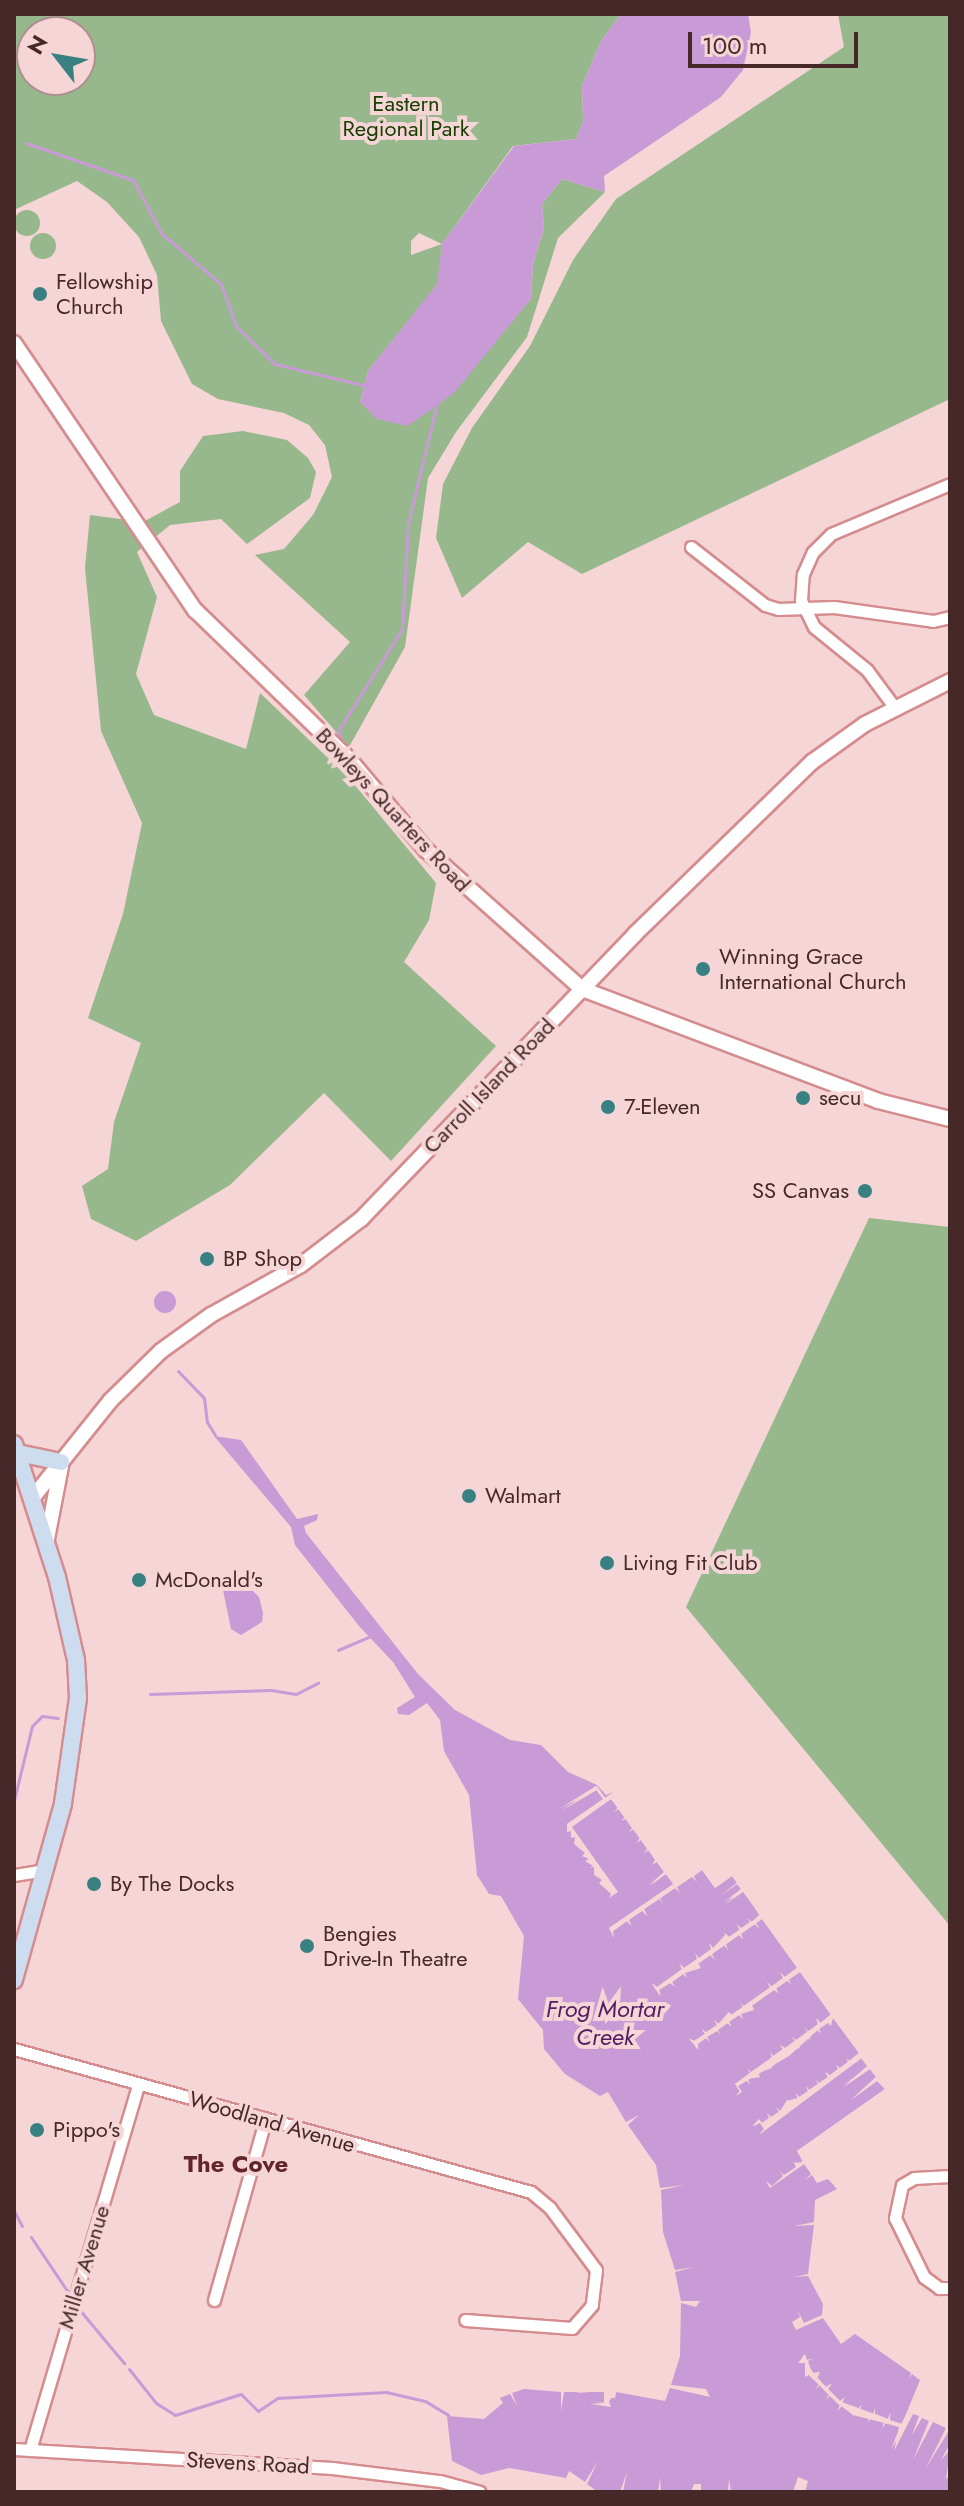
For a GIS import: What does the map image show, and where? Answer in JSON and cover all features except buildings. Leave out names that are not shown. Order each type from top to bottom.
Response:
[{"type":"main road","points":[[16,1449],[61,1462]]},
{"type":"main road","points":[[14,1980],[71,1767],[78,1698],[73,1647],[47,1539],[16,1449]]},
{"type":"street","name":"Bowleys Quarters Road","points":[[14,343],[195,610],[349,759],[445,869],[582,989],[878,1101],[950,1119]]},
{"type":"street","points":[[895,708],[867,670],[820,633],[803,607],[804,567],[824,539],[950,484]]},
{"type":"street","points":[[691,547],[765,605],[933,621],[950,617]]},
{"type":"street","name":"Carroll Island Road","points":[[34,1496],[110,1401],[161,1351],[211,1315],[301,1265],[361,1219],[582,989],[812,762],[895,708],[950,681]]},
{"type":"street","points":[[47,1539],[61,1462]]},
{"type":"street","points":[[14,1875],[45,1870]]},
{"type":"street","name":"Woodland Avenue","points":[[14,2049],[265,2121],[531,2192],[550,2208],[596,2270],[592,2305],[572,2328],[465,2320]]},
{"type":"street","name":"Miller Avenue","points":[[30,2450],[138,2085]]},
{"type":"street","points":[[214,2300],[265,2121]]},
{"type":"street","points":[[950,2176],[914,2178],[902,2185],[895,2218],[924,2277],[939,2288],[950,2288]]},
{"type":"street","name":"Stevens Road","points":[[14,2449],[332,2468],[440,2481],[480,2492]]},
{"type":"green space","name":"Eastern Regional Park","points":[[14,14],[621,14],[601,41],[582,86],[583,121],[576,139],[513,146],[442,244],[438,284],[368,371],[360,402],[517,315],[531,299],[533,264],[544,228],[542,204],[562,179],[605,192],[558,238],[527,337],[456,432],[428,478],[405,647],[349,747],[304,695],[350,642],[255,555],[284,549],[313,515],[332,477],[325,445],[309,425],[284,413],[218,399],[192,384],[161,321],[157,275],[139,237],[107,202],[77,181],[14,210]],"holes":[[[419,233],[442,244],[411,255],[411,241]]]},
{"type":"green space","points":[[838,14],[950,14],[950,399],[582,574],[528,542],[462,598],[436,538],[443,484],[472,428],[530,346],[573,260],[616,199],[844,47]]},
{"type":"green space","points":[[27,210],[36,214],[40,223],[36,232],[27,236],[18,232],[14,223],[18,214]]},
{"type":"green space","points":[[43,233],[52,237],[56,246],[52,255],[43,259],[34,255],[30,246],[34,237]]},
{"type":"green space","points":[[243,431],[287,440],[308,458],[316,472],[310,498],[247,544],[221,519],[170,525],[137,552],[157,597],[136,674],[154,715],[246,749],[260,693],[349,778],[436,883],[429,920],[404,962],[496,1046],[391,1161],[324,1093],[230,1185],[136,1241],[91,1219],[82,1186],[108,1169],[114,1122],[141,1043],[88,1018],[123,914],[142,823],[101,731],[85,568],[90,515],[143,522],[180,502],[180,471],[203,436]]},
{"type":"green space","points":[[869,1218],[950,1227],[950,1926],[686,1607]]},
{"type":"water","points":[[621,14],[748,14],[751,32],[743,70],[721,97],[604,176],[605,192],[562,179],[542,204],[544,228],[533,264],[531,299],[454,393],[408,426],[377,419],[360,402],[368,371],[437,284],[442,244],[514,146],[576,139],[583,121],[582,86],[601,41]]},
{"type":"water","points":[[165,1291],[173,1294],[176,1302],[173,1310],[165,1313],[157,1310],[154,1302],[157,1294]]},
{"type":"water","name":"Frog Mortar Creek","points":[[214,1436],[241,1440],[297,1519],[318,1514],[317,1520],[304,1526],[306,1533],[418,1674],[455,1710],[510,1740],[541,1745],[568,1772],[597,1785],[606,1795],[613,1792],[605,1798],[597,1786],[561,1811],[597,1790],[604,1799],[567,1824],[612,1895],[571,1826],[611,1799],[664,1872],[649,1885],[666,1874],[674,1884],[609,1928],[614,1937],[612,1932],[627,1921],[630,1925],[628,1920],[642,1910],[647,1916],[644,1909],[702,1870],[715,1888],[732,1876],[737,1883],[720,1895],[737,1884],[741,1889],[724,1902],[743,1891],[760,1916],[729,1937],[726,1934],[713,1948],[710,1944],[712,1949],[684,1968],[680,1963],[683,1969],[657,1987],[652,1984],[660,1996],[659,1990],[670,1983],[674,1986],[672,1982],[697,1964],[700,1968],[698,1964],[739,1935],[743,1938],[741,1934],[762,1919],[797,1968],[731,2015],[729,2012],[718,2024],[714,2020],[717,2025],[706,2033],[702,2029],[705,2034],[694,2041],[689,2039],[699,2049],[697,2044],[706,2038],[710,2042],[707,2037],[728,2023],[731,2026],[729,2022],[739,2015],[743,2019],[740,2014],[800,1972],[831,2015],[820,2023],[817,2019],[818,2024],[785,2048],[780,2045],[783,2049],[735,2084],[740,2092],[735,2095],[742,2092],[738,2086],[789,2056],[818,2030],[821,2034],[819,2029],[833,2018],[859,2053],[840,2068],[836,2065],[838,2069],[829,2076],[825,2073],[828,2077],[809,2090],[806,2086],[808,2091],[799,2097],[796,2093],[798,2098],[786,2101],[789,2104],[780,2111],[776,2108],[779,2112],[771,2117],[767,2113],[770,2118],[762,2123],[759,2119],[754,2127],[760,2122],[764,2129],[759,2134],[862,2058],[868,2066],[843,2086],[870,2069],[876,2077],[852,2099],[877,2081],[885,2089],[797,2151],[803,2162],[794,2163],[796,2167],[778,2182],[804,2164],[811,2174],[804,2181],[812,2175],[817,2183],[828,2179],[837,2189],[815,2200],[814,2222],[794,2226],[814,2225],[808,2274],[794,2277],[808,2276],[823,2304],[822,2315],[804,2323],[797,2309],[800,2317],[792,2322],[796,2330],[823,2318],[841,2344],[855,2334],[911,2373],[909,2379],[912,2374],[920,2380],[902,2424],[889,2420],[891,2414],[888,2419],[842,2402],[844,2397],[841,2402],[828,2389],[832,2384],[827,2388],[817,2377],[821,2373],[816,2377],[802,2355],[809,2375],[840,2406],[838,2410],[841,2406],[853,2415],[900,2427],[891,2449],[913,2414],[919,2416],[912,2435],[922,2418],[929,2421],[913,2460],[933,2422],[946,2428],[926,2468],[950,2429],[950,2444],[941,2460],[950,2450],[946,2479],[950,2476],[950,2492],[805,2492],[808,2481],[798,2477],[793,2492],[731,2492],[729,2479],[728,2492],[701,2492],[701,2484],[694,2484],[691,2492],[661,2492],[660,2478],[658,2492],[623,2492],[627,2472],[620,2492],[598,2492],[587,2484],[598,2461],[585,2482],[569,2471],[566,2478],[509,2468],[481,2475],[452,2461],[447,2416],[484,2419],[503,2403],[500,2398],[510,2394],[517,2406],[512,2393],[524,2389],[561,2392],[561,2411],[564,2392],[604,2392],[605,2403],[590,2401],[607,2404],[616,2392],[665,2401],[670,2388],[710,2397],[706,2389],[671,2385],[680,2356],[681,2303],[696,2307],[700,2301],[681,2301],[675,2272],[694,2267],[675,2270],[663,2232],[661,2190],[684,2185],[660,2188],[656,2165],[628,2125],[639,2115],[626,2122],[608,2092],[600,2096],[565,2074],[544,2049],[543,2030],[518,1999],[524,1936],[501,1896],[489,1894],[477,1875],[469,1795],[444,1751],[440,1720],[427,1703],[409,1715],[398,1714],[397,1708],[415,1697],[393,1662],[359,1626],[295,1545],[291,1527]]},
{"type":"water","points":[[239,1577],[259,1597],[263,1613],[262,1622],[241,1635],[231,1629],[223,1590]]},
{"type":"pier","points":[[596,1786],[605,1798],[617,1790],[614,1798],[675,1882],[701,1866],[716,1882],[735,1873],[889,2087],[802,2152],[822,2181],[804,2164],[770,2188],[766,2181],[772,2186],[783,2176],[780,2171],[784,2175],[796,2167],[794,2161],[798,2166],[803,2160],[797,2151],[885,2089],[877,2081],[852,2099],[876,2077],[870,2069],[844,2087],[867,2066],[861,2058],[759,2135],[764,2129],[760,2123],[752,2126],[758,2120],[762,2123],[769,2118],[767,2114],[771,2117],[779,2112],[776,2107],[780,2111],[787,2100],[790,2103],[798,2098],[795,2094],[800,2097],[808,2091],[806,2086],[809,2090],[818,2084],[815,2079],[819,2083],[828,2077],[825,2072],[830,2075],[838,2069],[836,2065],[840,2068],[848,2062],[846,2058],[850,2061],[859,2053],[833,2018],[831,2026],[828,2023],[819,2029],[821,2033],[817,2030],[808,2036],[811,2040],[807,2038],[798,2044],[800,2048],[788,2051],[789,2056],[786,2053],[770,2069],[758,2072],[760,2077],[748,2079],[750,2085],[746,2080],[738,2086],[742,2092],[736,2096],[740,2091],[735,2084],[750,2073],[747,2068],[751,2072],[772,2058],[770,2052],[773,2056],[783,2049],[780,2045],[785,2048],[795,2041],[791,2036],[796,2040],[807,2033],[805,2027],[808,2032],[818,2025],[816,2018],[821,2023],[831,2014],[800,1972],[789,1979],[791,1985],[787,1980],[776,1988],[779,1994],[774,1990],[752,2005],[754,2010],[741,2014],[743,2019],[739,2015],[729,2022],[732,2027],[727,2023],[718,2030],[720,2035],[717,2031],[707,2037],[710,2042],[706,2038],[698,2044],[698,2050],[689,2038],[694,2041],[705,2034],[702,2029],[706,2032],[717,2025],[714,2020],[719,2024],[730,2016],[727,2011],[732,2015],[743,2007],[740,2002],[744,2006],[770,1988],[767,1982],[772,1987],[783,1978],[780,1972],[785,1977],[798,1967],[762,1919],[756,1923],[760,1929],[754,1924],[741,1934],[743,1940],[739,1935],[726,1944],[728,1950],[724,1945],[712,1954],[715,1960],[710,1955],[698,1963],[701,1968],[685,1973],[687,1978],[683,1974],[672,1982],[675,1987],[670,1983],[659,1990],[661,1996],[652,1983],[657,1987],[682,1969],[679,1964],[684,1968],[697,1959],[695,1953],[699,1958],[711,1949],[709,1943],[713,1948],[727,1938],[723,1932],[729,1937],[739,1930],[737,1924],[741,1928],[750,1922],[747,1918],[752,1922],[760,1914],[743,1892],[726,1904],[741,1889],[737,1884],[721,1896],[737,1883],[732,1876],[715,1888],[702,1870],[694,1876],[697,1882],[692,1877],[677,1887],[680,1893],[675,1888],[660,1898],[663,1904],[659,1899],[644,1909],[647,1916],[642,1911],[629,1920],[632,1926],[627,1921],[613,1931],[614,1938],[609,1928],[673,1884],[666,1874],[650,1886],[664,1872],[657,1862],[652,1865],[655,1860],[649,1850],[644,1853],[647,1849],[641,1840],[636,1843],[640,1838],[634,1829],[629,1832],[632,1828],[626,1819],[621,1821],[625,1817],[619,1809],[614,1812],[618,1807],[611,1799],[572,1827],[618,1892],[609,1898],[611,1894],[599,1883],[602,1880],[594,1875],[594,1867],[590,1868],[593,1866],[585,1861],[589,1859],[582,1856],[585,1853],[574,1844],[575,1837],[571,1838],[571,1831],[567,1832],[567,1824],[603,1799],[596,1790],[559,1809]]},
{"type":"pier","points":[[805,2354],[807,2360],[814,2358],[808,2361],[812,2373],[820,2372],[817,2378],[826,2387],[832,2383],[828,2389],[840,2401],[845,2397],[842,2403],[858,2409],[862,2404],[860,2409],[873,2414],[875,2408],[875,2414],[888,2419],[890,2413],[890,2420],[901,2424],[908,2411],[913,2414],[894,2451],[899,2427],[886,2423],[882,2428],[884,2422],[871,2417],[868,2423],[869,2416],[856,2412],[853,2417],[854,2411],[842,2406],[837,2411],[840,2405],[830,2396],[825,2400],[829,2395],[820,2385],[815,2390],[819,2384],[809,2375],[805,2377],[805,2363],[798,2363]]},
{"type":"pier","points":[[596,2387],[603,2391],[576,2393]]},
{"type":"pier","points":[[617,2389],[615,2398],[608,2398],[611,2407],[590,2404],[604,2403],[604,2391],[609,2394]]},
{"type":"waterway","points":[[26,143],[133,180],[162,234],[221,284],[236,326],[275,364],[367,386]]},
{"type":"waterway","points":[[342,741],[338,731],[402,629],[408,524],[437,403]]},
{"type":"waterway","name":"Frog Mortar Creek","points":[[178,1371],[204,1398],[207,1422],[215,1435]]},
{"type":"waterway","points":[[338,1650],[369,1637]]},
{"type":"waterway","points":[[150,1694],[271,1690],[296,1694],[318,1683]]},
{"type":"waterway","points":[[14,1800],[32,1726],[42,1716],[58,1718]]},
{"type":"waterway","points":[[14,2211],[22,2226]]},
{"type":"waterway","points":[[31,2237],[70,2295]]},
{"type":"waterway","points":[[78,2308],[124,2363]]},
{"type":"waterway","points":[[129,2369],[156,2403],[175,2415],[241,2394],[258,2411],[277,2398],[386,2392],[425,2401],[448,2415]]},
{"type":"place","name":"Fellowship Church","points":[[40,294]]},
{"type":"place","name":"Winning Grace International Church","points":[[703,969]]},
{"type":"place","name":"secu","points":[[803,1098]]},
{"type":"place","name":"7-Eleven","points":[[608,1107]]},
{"type":"place","name":"SS Canvas","points":[[865,1191]]},
{"type":"place","name":"BP Shop","points":[[207,1259]]},
{"type":"place","name":"Walmart","points":[[469,1496]]},
{"type":"place","name":"Living Fit Club","points":[[607,1563]]},
{"type":"place","name":"McDonald's","points":[[139,1580]]},
{"type":"place","name":"By The Docks","points":[[94,1884]]},
{"type":"place","name":"Bengies Drive-In Theatre","points":[[307,1946]]},
{"type":"place","name":"Pippo's","points":[[37,2130]]},
{"type":"district","name":"The Cove","points":[[236,2164]]}]
